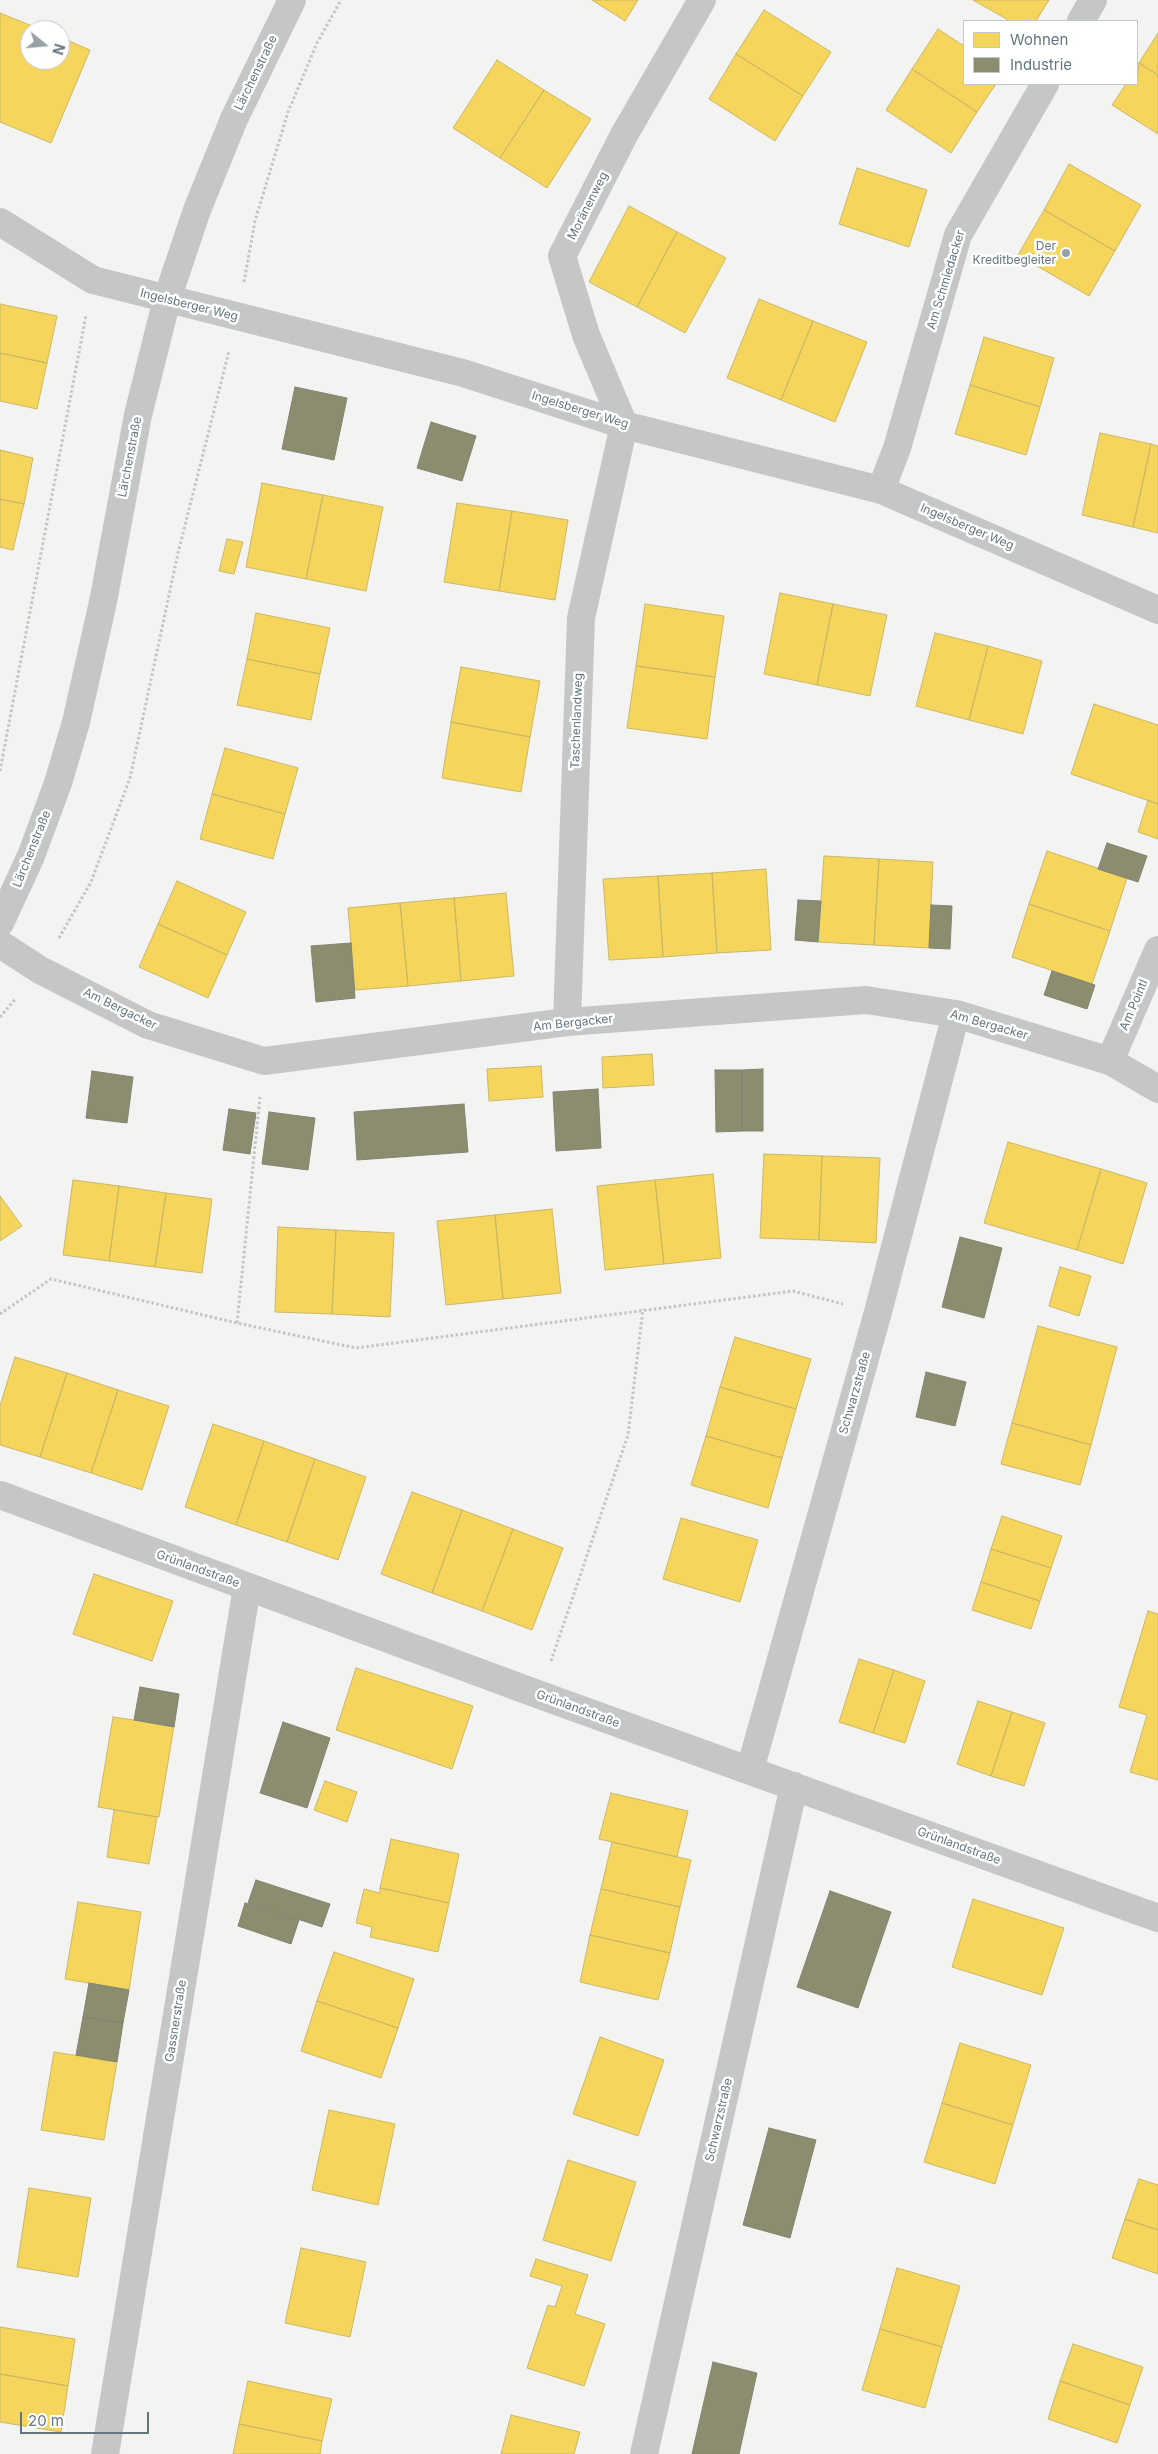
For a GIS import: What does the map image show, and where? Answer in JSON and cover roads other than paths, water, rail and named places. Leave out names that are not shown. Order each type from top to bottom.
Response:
[{"type":"street","name":"Lärchenstraße","points":[[0,923],[31,856],[58,783],[76,722],[103,602],[138,415],[167,299],[197,210],[234,119],[292,0]]},
{"type":"street","name":"Moränenweg","points":[[624,424],[586,336],[562,256],[624,135],[702,0]]},
{"type":"street","points":[[1082,20],[1094,0]]},
{"type":"street","name":"Am Schmiedacker","points":[[880,490],[897,448],[958,235],[1044,85]]},
{"type":"street","name":"Ingelsberger Weg","points":[[0,222],[93,280],[463,373],[624,424],[880,490],[1158,610]]},
{"type":"street","name":"Taschenlandweg","points":[[567,1022],[580,618],[624,424]]},
{"type":"street","name":"Am Bergacker","points":[[0,944],[40,970],[148,1025],[264,1061],[567,1022],[866,1000],[956,1014],[1110,1061],[1158,1089]]},
{"type":"street","name":"Am Pointl","points":[[1110,1061],[1158,950]]},
{"type":"street","name":"Schwarzstraße","points":[[750,1770],[878,1312],[956,1014]]},
{"type":"street","name":"Grünlandstraße","points":[[0,1495],[540,1695],[1158,1918]]},
{"type":"street","name":"Gassnerstraße","points":[[105,2454],[248,1587]]},
{"type":"street","name":"Schwarzstraße","points":[[644,2454],[794,1786]]},
{"type":"place","name":"Der Kreditbegleiter","points":[[1066,253]]}]
